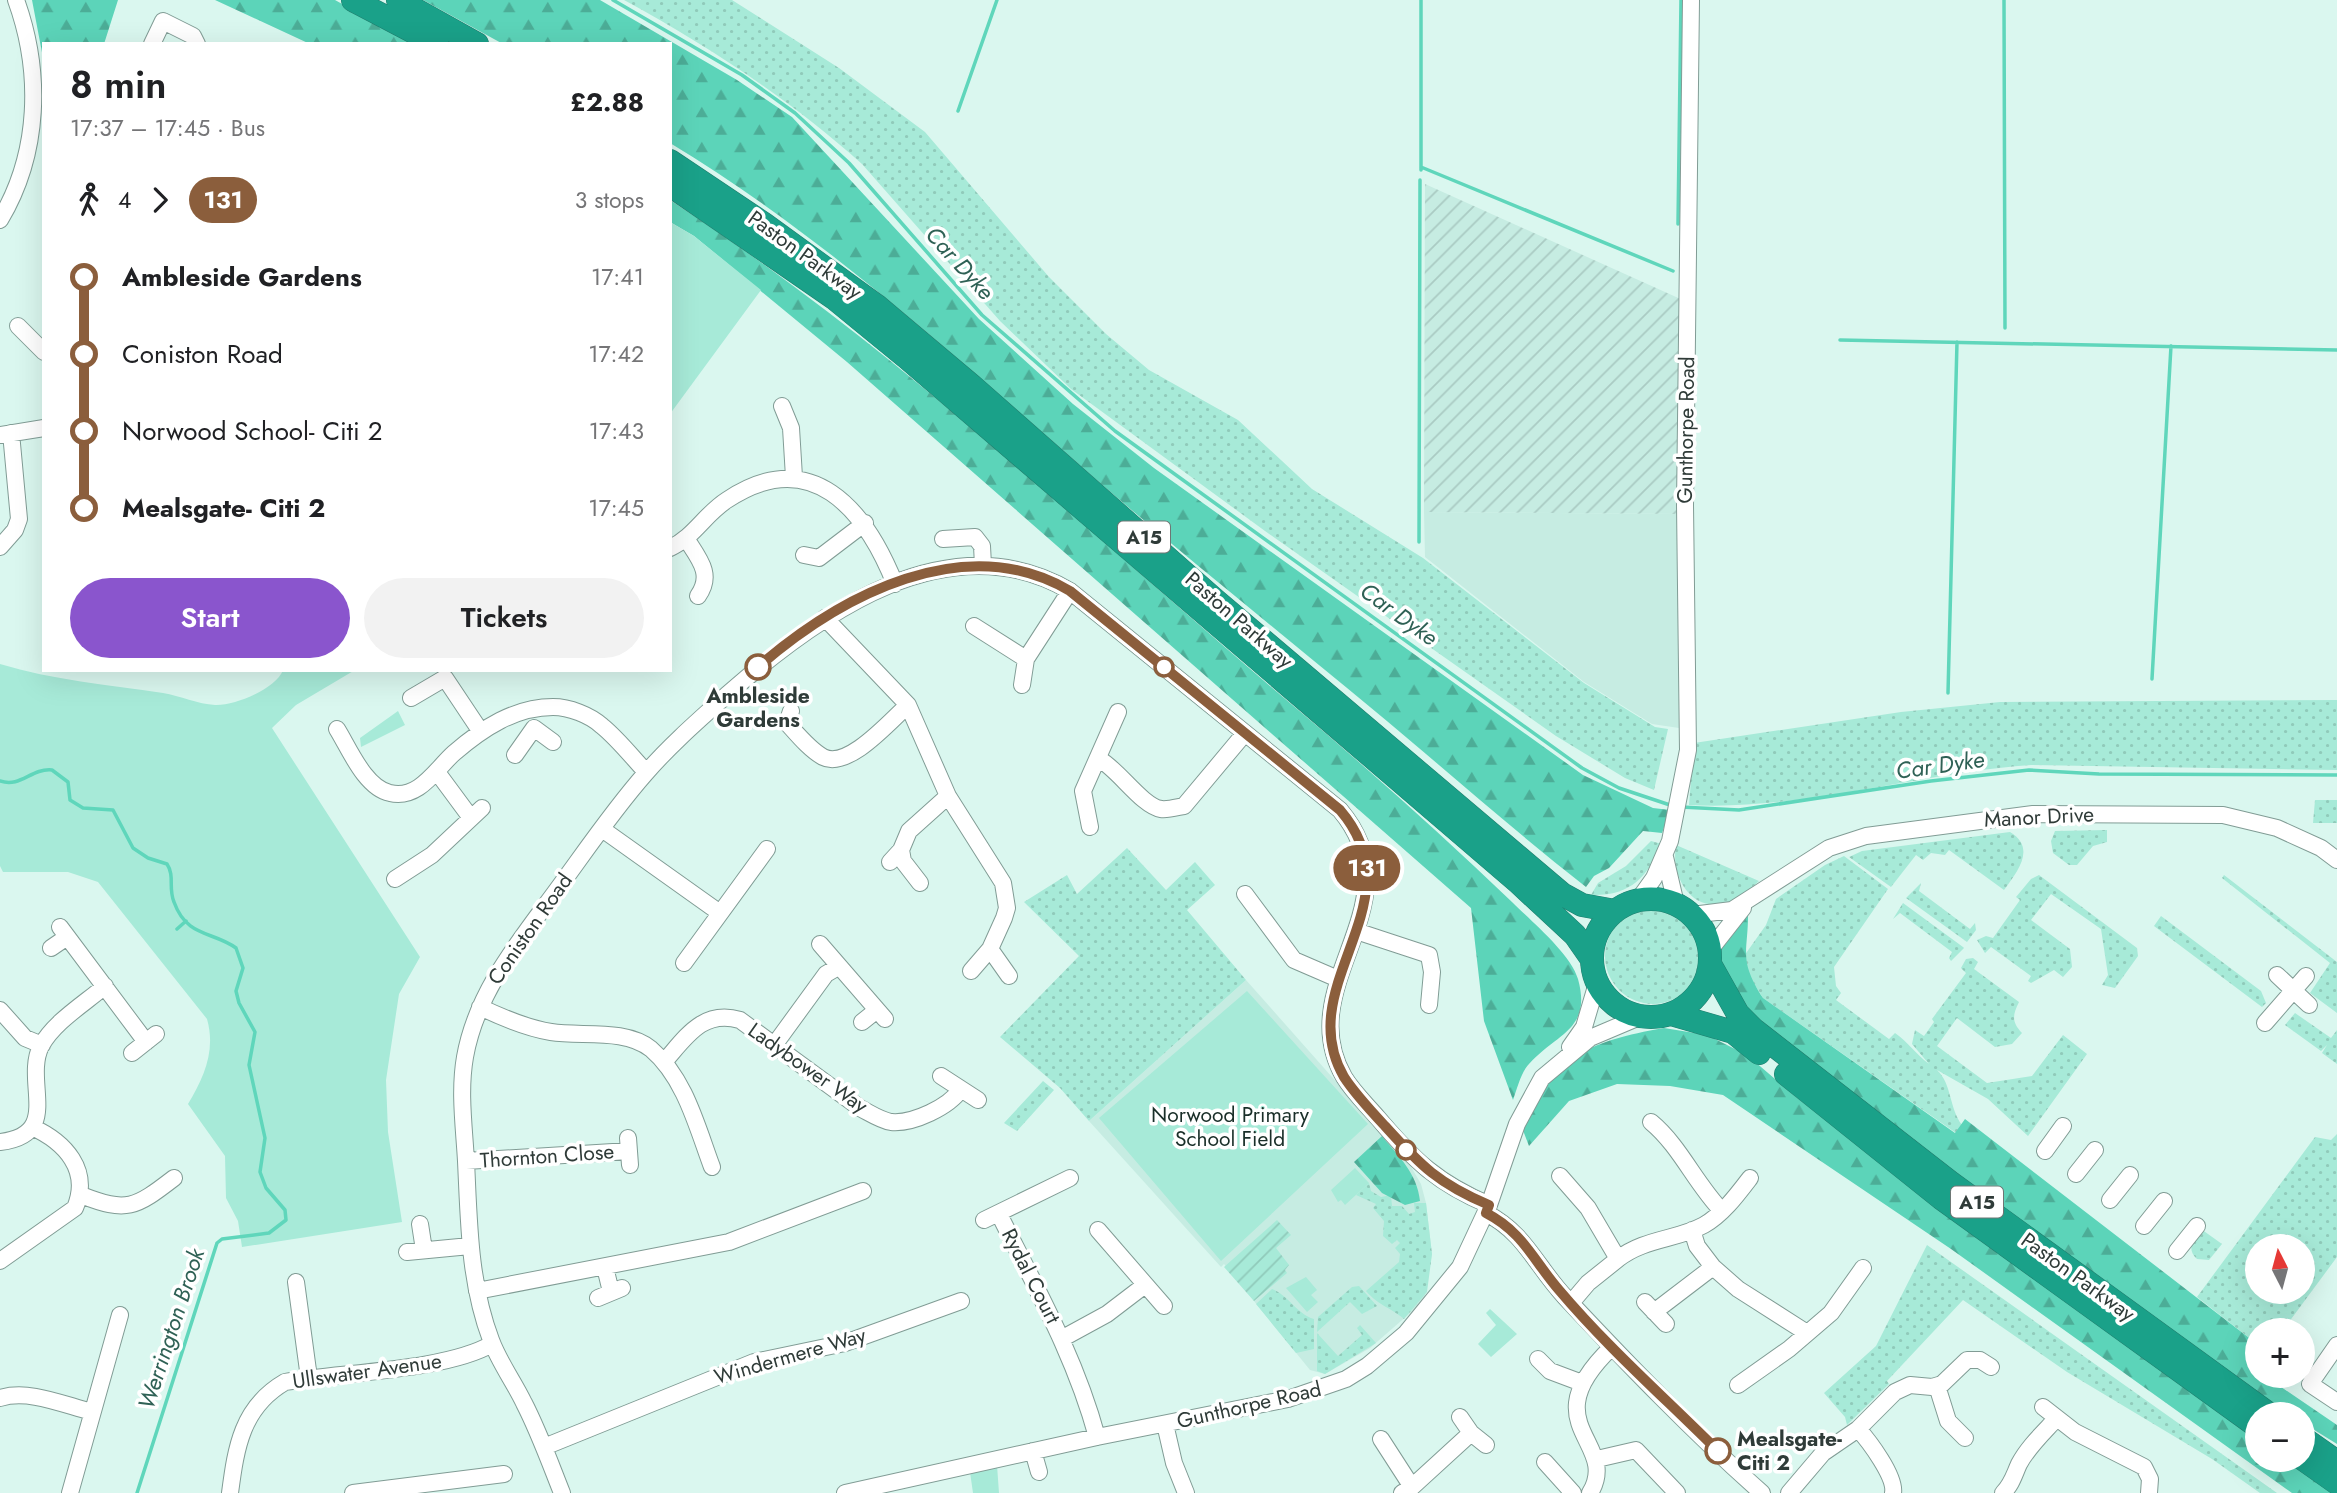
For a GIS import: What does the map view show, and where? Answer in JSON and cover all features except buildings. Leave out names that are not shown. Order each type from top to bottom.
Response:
[{"type":"highway","points":[[353,0],[433,42]]},
{"type":"highway","points":[[398,0],[473,42]]},
{"type":"highway","name":"Paston Parkway","points":[[672,162],[765,224],[877,306],[1215,600],[1562,894],[1582,905],[1615,911]]},
{"type":"highway","name":"Paston Parkway","points":[[672,186],[834,298],[916,365],[1529,892],[1575,935],[1591,958]]},
{"type":"highway","points":[[1662,899],[1684,909],[1704,931],[1710,957],[1705,983],[1694,998],[1671,1014],[1642,1016],[1615,1005],[1597,983],[1591,958],[1600,927],[1615,911],[1639,900],[1662,899]]},
{"type":"highway","name":"Paston Parkway","points":[[1710,957],[1738,1014],[1753,1029],[1951,1183],[2252,1402]]},
{"type":"highway","name":"Paston Parkway","points":[[1671,1014],[1733,1032],[1941,1198],[2245,1418]]},
{"type":"highway","points":[[2315,1446],[2337,1462]]},
{"type":"highway","points":[[2315,1467],[2337,1483]]},
{"type":"street","points":[[0,220],[12,200],[38,125],[31,57],[16,0]]},
{"type":"street","name":"Gunthorpe Road","points":[[1639,900],[1665,857],[1675,824],[1688,750],[1685,505],[1691,0]]},
{"type":"street","points":[[153,42],[163,21],[193,36],[196,42]]},
{"type":"street","points":[[27,311],[14,329],[42,350]]},
{"type":"street","points":[[782,406],[791,428],[794,477]]},
{"type":"street","points":[[0,547],[15,530],[19,519],[6,434],[42,428]]},
{"type":"street","points":[[672,547],[687,540],[734,496],[760,483],[794,477],[829,492],[865,523],[882,551],[895,584]]},
{"type":"street","points":[[804,555],[819,558],[865,523]]},
{"type":"street","points":[[943,539],[975,537],[982,546],[983,565]]},
{"type":"street","points":[[687,540],[705,569],[705,586],[698,596]]},
{"type":"street","name":"Coniston Road","points":[[562,1493],[544,1447],[492,1343],[477,1291],[470,1246],[462,1080],[468,1044],[480,1007],[506,962],[646,772],[684,734],[775,653],[825,618],[895,584],[931,571],[983,565],[1030,572],[1070,591],[1340,810],[1350,822],[1365,856],[1368,875],[1365,906],[1338,979],[1330,1019],[1332,1040],[1344,1076],[1382,1123],[1432,1175],[1512,1228],[1571,1303],[1612,1348],[1762,1493]]},
{"type":"street","points":[[1022,685],[1026,659],[1070,591]]},
{"type":"street","points":[[825,618],[908,705],[948,796],[1003,883],[1007,908],[990,949],[971,971]]},
{"type":"street","points":[[974,626],[1026,659]]},
{"type":"street","points":[[411,698],[445,677],[481,732]]},
{"type":"street","points":[[791,711],[788,723],[793,729],[824,758],[837,759],[850,756],[908,705]]},
{"type":"street","points":[[337,729],[367,775],[389,793],[405,793],[421,787],[481,732],[514,713],[529,708],[561,707],[601,724],[646,772]]},
{"type":"street","points":[[529,708],[534,728],[553,742]]},
{"type":"street","points":[[1090,827],[1083,792],[1118,712]]},
{"type":"street","points":[[515,755],[534,728]]},
{"type":"street","points":[[1099,759],[1113,766],[1145,800],[1160,809],[1184,806],[1245,733]]},
{"type":"street","points":[[395,879],[456,836],[477,813],[437,772]]},
{"type":"street","points":[[890,862],[901,850],[909,831],[948,796]]},
{"type":"street","name":"Manor Drive","points":[[1684,909],[1732,910],[1750,901],[1829,848],[1866,836],[2033,814],[2223,815],[2277,828],[2321,848],[2337,860]]},
{"type":"street","points":[[602,829],[720,913]]},
{"type":"street","points":[[684,963],[767,849]]},
{"type":"street","points":[[901,850],[903,861],[920,883]]},
{"type":"street","points":[[1665,857],[1684,909]]},
{"type":"street","points":[[1245,894],[1294,960],[1307,968],[1338,979]]},
{"type":"street","name":"Manor Drive","points":[[1710,957],[1750,901]]},
{"type":"street","points":[[1356,931],[1429,955],[1432,972],[1429,1005]]},
{"type":"street","points":[[51,948],[63,932],[105,986],[151,1038],[132,1053]]},
{"type":"street","points":[[820,944],[881,1015],[862,1022]]},
{"type":"street","points":[[990,949],[1009,976]]},
{"type":"street","points":[[775,1044],[826,974],[838,967]]},
{"type":"street","points":[[2277,975],[2292,992],[2309,1005]]},
{"type":"street","points":[[2265,1023],[2306,976]]},
{"type":"street","name":"Gunthorpe Road","points":[[1563,1058],[1584,1027],[1597,983]]},
{"type":"street","points":[[0,1142],[14,1140],[32,1127],[38,1112],[36,1066],[42,1045],[55,1029],[105,986]]},
{"type":"street","points":[[480,1007],[532,1028],[637,1041],[649,1047],[664,1062],[682,1091],[712,1167]]},
{"type":"street","points":[[0,1010],[25,1038],[42,1045]]},
{"type":"street","name":"Gunthorpe Road","points":[[845,1493],[1321,1390],[1367,1366],[1406,1333],[1460,1267],[1487,1209],[1528,1100],[1542,1078],[1563,1058],[1605,1030],[1642,1016]]},
{"type":"street","name":"Ladybower Way","points":[[664,1062],[698,1025],[716,1017],[740,1020],[860,1108],[892,1122],[945,1105],[961,1089]]},
{"type":"street","points":[[941,1076],[978,1100]]},
{"type":"street","points":[[1651,1122],[1669,1138],[1692,1175],[1722,1211]]},
{"type":"street","points":[[2045,1151],[2063,1126]]},
{"type":"street","points":[[2,1256],[75,1208],[80,1195],[81,1186],[73,1158],[60,1143],[32,1127]]},
{"type":"street","points":[[2076,1174],[2095,1150]]},
{"type":"street","name":"Thornton Close","points":[[466,1161],[629,1151]]},
{"type":"street","points":[[2110,1200],[2130,1175]]},
{"type":"street","points":[[1560,1176],[1588,1208],[1618,1259]]},
{"type":"street","points":[[80,1195],[112,1207],[128,1208],[144,1201],[174,1178]]},
{"type":"street","points":[[1571,1303],[1588,1283],[1618,1259],[1642,1245],[1692,1230],[1722,1211],[1750,1178]]},
{"type":"street","name":"Rydal Court","points":[[1064,1201],[1064,1182],[992,1217],[1063,1338],[1084,1391],[1097,1437]]},
{"type":"street","points":[[477,1291],[729,1242],[863,1191]]},
{"type":"street","points":[[2144,1226],[2164,1201]]},
{"type":"street","points":[[420,1224],[416,1251],[470,1246]]},
{"type":"street","points":[[2178,1251],[2197,1226]]},
{"type":"street","points":[[1098,1230],[1164,1306]]},
{"type":"street","points":[[1692,1230],[1697,1246],[1713,1267],[1738,1289],[1807,1333]]},
{"type":"street","points":[[604,1267],[610,1293]]},
{"type":"street","points":[[1666,1324],[1650,1307],[1713,1267]]},
{"type":"street","points":[[1738,1385],[1838,1306],[1863,1268]]},
{"type":"street","points":[[296,1282],[306,1304],[309,1378]]},
{"type":"street","name":"Rydal Court","points":[[1063,1338],[1107,1314],[1145,1285]]},
{"type":"street","name":"Windermere Way","points":[[544,1447],[754,1362],[845,1343],[961,1301]]},
{"type":"street","points":[[70,1493],[122,1324]]},
{"type":"street","name":"Ullswater Avenue","points":[[230,1493],[240,1434],[256,1404],[268,1392],[285,1382],[444,1360],[480,1351],[492,1343]]},
{"type":"street","points":[[2337,1345],[2310,1384],[2337,1402]]},
{"type":"street","points":[[1590,1493],[1599,1475],[1597,1459],[1578,1427],[1576,1412],[1582,1383],[1612,1348]]},
{"type":"street","points":[[1538,1359],[1550,1371],[1582,1383]]},
{"type":"street","points":[[1789,1493],[1823,1453],[1858,1429],[1899,1390],[1915,1385],[1937,1386],[1967,1360],[1980,1360],[1991,1367]]},
{"type":"street","points":[[1937,1386],[1948,1422],[1965,1438]]},
{"type":"street","points":[[0,1398],[18,1395],[93,1412]]},
{"type":"street","points":[[2042,1407],[2056,1420],[2144,1467],[2150,1479],[2149,1493]]},
{"type":"street","points":[[1460,1417],[1471,1433],[1486,1445]]},
{"type":"street","points":[[2012,1490],[2020,1463],[2056,1420]]},
{"type":"street","points":[[1165,1424],[1174,1463],[1186,1493]]},
{"type":"street","points":[[1858,1429],[1878,1452],[1881,1465],[1891,1478],[1893,1493]]},
{"type":"street","points":[[1381,1439],[1407,1490],[1471,1433]]},
{"type":"street","points":[[1597,1459],[1636,1450],[1677,1493]]},
{"type":"street","points":[[1033,1451],[1039,1472]]},
{"type":"street","points":[[1545,1462],[1573,1493]]},
{"type":"street","points":[[353,1493],[505,1474]]},
{"type":"shaded area","points":[[1425,184],[1685,301],[1683,514],[1424,512]]},
{"type":"shaded area","points":[[1424,512],[1683,514],[1679,728],[1652,724],[1584,682],[1425,557]]},
{"type":"shaded area","points":[[1246,980],[1410,1165],[1421,1184],[1426,1203],[1432,1254],[1424,1301],[1370,1348],[1325,1374],[1310,1370],[1224,1264],[1221,1267],[1089,1121]]},
{"type":"green space","points":[[32,0],[118,0],[105,42],[42,42],[42,52]]},
{"type":"green space","points":[[215,0],[335,0],[410,42],[306,42]]},
{"type":"green space","points":[[423,0],[600,0],[672,42],[499,42]]},
{"type":"green space","points":[[624,0],[732,0],[839,68],[925,132],[1049,277],[1106,334],[1149,370],[1238,420],[1312,489],[1423,558],[1584,683],[1655,727],[1668,729],[1654,790],[1625,778],[1556,736],[1265,531],[1071,389],[1000,321],[862,164],[748,75]]},
{"type":"green space","points":[[672,42],[737,80],[792,117],[979,319],[1073,404],[1154,468],[1583,775],[1653,808],[1670,810],[1662,833],[1643,831],[1609,868],[1594,876],[1586,887],[1134,512],[889,301],[836,258],[727,179],[672,144]]},
{"type":"green space","points":[[672,201],[752,256],[832,316],[987,441],[1375,776],[1549,938],[1574,969],[1581,996],[1580,1009],[1569,1029],[1526,1067],[1513,1100],[1484,1021],[1471,908],[847,362],[694,236],[672,223]]},
{"type":"green space","points":[[672,223],[694,236],[761,290],[672,411]]},
{"type":"green space","points":[[0,664],[60,678],[163,693],[215,705],[233,703],[254,695],[272,684],[282,672],[352,672],[296,705],[272,728],[420,957],[399,994],[386,1080],[388,1132],[402,1222],[242,1247],[238,1221],[226,1198],[225,1156],[188,1104],[207,1063],[210,1042],[207,1019],[98,882],[68,872],[3,872],[0,866]]},
{"type":"green space","points":[[2337,700],[2337,770],[2031,765],[1945,775],[1817,797],[1732,805],[1689,805],[1694,743],[1901,712],[2000,702]]},
{"type":"green space","points":[[398,711],[405,725],[361,747],[360,738]]},
{"type":"green space","points":[[2315,800],[2337,800],[2337,823],[2313,823]]},
{"type":"green space","points":[[2107,830],[2107,842],[2093,846],[2077,865],[2069,865],[2053,853],[2051,841],[2055,831]]},
{"type":"green space","points":[[2010,832],[2018,838],[2023,853],[2019,868],[2004,890],[1949,850],[1945,855],[1931,853],[1923,860],[1916,855],[1891,887],[1849,857],[1862,851]]},
{"type":"green space","points":[[1651,841],[1662,844],[1650,866],[1636,883],[1617,892],[1591,895],[1598,883],[1626,866]]},
{"type":"green space","points":[[1676,845],[1759,881],[1732,901],[1718,905],[1706,904],[1687,891],[1681,881],[1675,858]]},
{"type":"green space","points":[[1127,848],[1166,890],[1195,862],[1215,885],[1187,910],[1246,980],[1089,1121],[1060,1088],[1000,1037],[1079,956],[1024,902],[1067,875],[1077,894]]},
{"type":"green space","points":[[1844,856],[1888,889],[1834,967],[1836,986],[1841,993],[1836,1000],[1889,1039],[1895,1033],[1929,1064],[1912,1044],[1915,1030],[1924,1036],[1934,1022],[1932,1019],[1966,973],[1961,968],[1966,959],[1973,958],[1978,962],[1974,969],[2019,1002],[2014,1019],[2022,1033],[2012,1044],[1995,1047],[1957,1018],[1937,1046],[1987,1083],[2032,1076],[2063,1035],[2087,1054],[2028,1136],[1988,1099],[1937,1070],[1945,1082],[1962,1125],[1956,1133],[1763,998],[1748,974],[1744,956],[1766,925],[1776,899],[1825,865]]},
{"type":"green space","points":[[2039,875],[2137,948],[2138,956],[2115,988],[2102,985],[2108,975],[2101,929],[2051,894],[2031,920],[2070,949],[2072,967],[2063,977],[2054,970],[2031,983],[2028,981],[2031,976],[1991,947],[1985,953],[1977,940],[1986,936],[1993,938],[2020,900],[2016,897],[2031,879]]},
{"type":"green space","points":[[2224,875],[2337,962],[2337,1013],[2310,993],[2330,963],[2222,878]]},
{"type":"green space","points":[[1921,883],[1919,891],[1970,929],[1975,923],[1976,930],[1967,942],[1906,898]]},
{"type":"green space","points":[[1903,903],[1964,948],[1951,961],[1949,958],[1952,952],[1900,913],[1893,919]]},
{"type":"green space","points":[[1653,908],[1672,911],[1687,922],[1698,937],[1701,956],[1698,975],[1687,990],[1672,1001],[1653,1004],[1634,1001],[1619,990],[1608,975],[1605,956],[1608,937],[1619,922],[1634,911]]},
{"type":"green space","points":[[1748,909],[1747,963],[1763,998],[1955,1133],[1965,1119],[2245,1335],[2245,1387],[2199,1358],[1748,1018],[1725,984],[1715,951]]},
{"type":"green space","points":[[2161,916],[2261,991],[2266,1003],[2262,1007],[2154,926]]},
{"type":"green space","name":"Norwood Primary School Field","points":[[1247,991],[1368,1124],[1221,1261],[1099,1118]]},
{"type":"green space","points":[[2295,1013],[2331,1038],[2337,1030],[2337,1064],[2322,1053],[2327,1045],[2321,1051],[2285,1025]]},
{"type":"green space","points":[[1664,1028],[1707,1035],[1747,1055],[1796,1097],[2071,1306],[2245,1429],[2245,1459],[1951,1249],[1723,1095],[1670,1086],[1617,1084],[1569,1101],[1529,1146],[1521,1125],[1535,1101],[1563,1067],[1595,1046]]},
{"type":"green space","points":[[1043,1081],[1054,1090],[1017,1131],[1004,1123]]},
{"type":"green space","points":[[2337,1134],[2337,1257],[2315,1287],[2315,1234],[2245,1234],[2245,1304],[2302,1304],[2292,1318],[2245,1318],[2245,1335],[2197,1297],[2315,1137],[2331,1140]]},
{"type":"green space","points":[[1382,1136],[1411,1174],[1420,1201],[1405,1205],[1382,1193],[1354,1162]]},
{"type":"green space","points":[[1355,1168],[1369,1183],[1345,1205],[1341,1200],[1338,1202],[1331,1190]]},
{"type":"green space","points":[[1369,1183],[1371,1191],[1381,1197],[1391,1195],[1392,1206],[1402,1206],[1409,1214],[1415,1212],[1414,1203],[1426,1203],[1432,1254],[1427,1292],[1404,1319],[1366,1291],[1399,1262],[1400,1254],[1395,1248],[1400,1243],[1397,1240],[1392,1244],[1383,1236],[1384,1221],[1373,1208],[1376,1204],[1356,1195]]},
{"type":"green space","points":[[1277,1220],[1291,1235],[1276,1248],[1289,1265],[1285,1270],[1287,1273],[1254,1301],[1224,1267]]},
{"type":"green space","points":[[2201,1229],[2222,1244],[2209,1260],[2197,1259],[2192,1252],[2193,1240]]},
{"type":"green space","points":[[1927,1245],[2277,1493],[2260,1493],[2212,1459],[2067,1372],[1963,1300],[1887,1381],[1889,1384],[1847,1425],[1845,1417],[1824,1393],[1876,1346]]},
{"type":"green space","points":[[1306,1277],[1317,1290],[1311,1295],[1318,1302],[1307,1312],[1286,1288]]},
{"type":"green space","points":[[1359,1286],[1377,1306],[1362,1314],[1350,1302],[1317,1332],[1318,1317],[1352,1287]]},
{"type":"green space","points":[[1272,1289],[1314,1319],[1314,1349],[1296,1353],[1256,1304]]},
{"type":"green space","points":[[1490,1309],[1517,1334],[1491,1357],[1478,1344],[1496,1325],[1486,1313]]},
{"type":"green space","points":[[1360,1325],[1376,1343],[1325,1374],[1317,1371],[1317,1333],[1338,1356],[1362,1335],[1357,1328]]},
{"type":"green space","points":[[2247,1388],[2283,1388],[2303,1402],[2270,1402]]},
{"type":"green space","points":[[2315,1410],[2337,1425],[2337,1444],[2315,1430]]},
{"type":"green space","points":[[997,1465],[999,1493],[973,1493],[970,1472]]},
{"type":"green space","points":[[2263,1472],[2306,1472],[2337,1493],[2292,1493]]},
{"type":"waterway","name":"Car Dyke","points":[[613,0],[742,75],[795,113],[849,163],[982,315],[1115,431],[1582,768],[1619,788],[1673,806]]},
{"type":"waterway","points":[[958,111],[997,0]]},
{"type":"waterway","points":[[1421,0],[1421,170]]},
{"type":"waterway","points":[[1678,224],[1681,0]]},
{"type":"waterway","points":[[2004,0],[2005,328]]},
{"type":"waterway","points":[[1421,167],[1673,271]]},
{"type":"waterway","points":[[1419,542],[1420,180]]},
{"type":"waterway","points":[[1840,340],[2337,350]]},
{"type":"waterway","points":[[1948,693],[1957,342]]},
{"type":"waterway","points":[[2152,679],[2171,346]]},
{"type":"waterway","name":"Werrington Brook","points":[[0,781],[14,782],[38,772],[52,770],[68,782],[70,800],[83,808],[113,810],[133,848],[148,858],[167,864],[171,873],[172,897],[179,914],[193,928],[236,948],[243,968],[236,991],[239,1003],[255,1032],[249,1065],[265,1138],[260,1172],[266,1188],[285,1210],[286,1220],[269,1233],[222,1239],[217,1243],[137,1493]]},
{"type":"waterway","name":"Car Dyke","points":[[1681,807],[1739,810],[1931,781],[2029,770],[2099,774],[2337,775]]},
{"type":"waterway","points":[[177,929],[186,921]]},
{"type":"bus line","name":"131","points":[[758,667],[825,618],[860,599],[931,571],[983,565],[1030,572],[1050,579],[1070,591],[1340,810],[1350,822],[1365,856],[1368,875],[1365,906],[1332,1002],[1332,1040],[1344,1076],[1382,1123],[1432,1175],[1452,1190],[1489,1205],[1486,1213],[1512,1228],[1558,1290],[1612,1348],[1718,1451]]},
{"type":"place","name":"Ambleside Gardens","points":[[758,667]]},
{"type":"place","name":"Mealsgate- Citi 2","points":[[1718,1451]]}]
